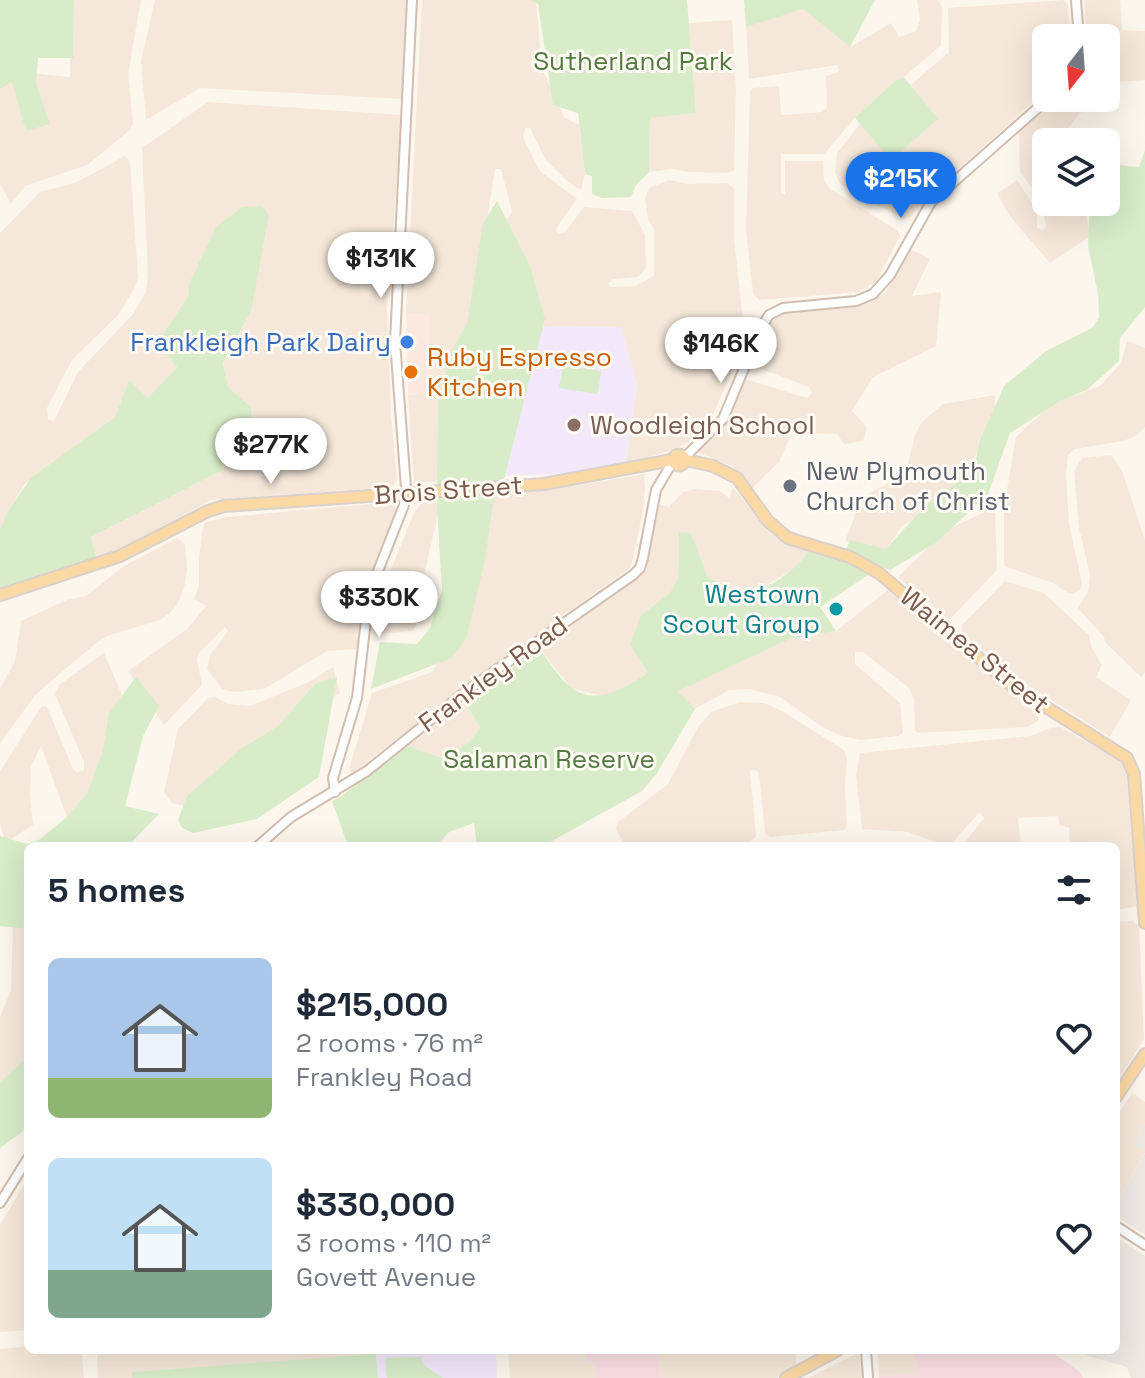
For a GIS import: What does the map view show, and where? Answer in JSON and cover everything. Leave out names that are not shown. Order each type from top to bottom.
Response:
[{"type":"main road","name":"Brois Street","points":[[0,595],[120,556],[215,508],[566,481],[672,462],[680,464],[686,458]]},
{"type":"main road","name":"Waimea Street","points":[[686,458],[713,466],[737,478],[768,521],[788,538],[850,557],[879,573],[1011,685],[1127,758],[1134,774],[1145,923]]},
{"type":"main road","points":[[1120,1091],[1145,1054]]},
{"type":"main road","points":[[786,1378],[831,1354]]},
{"type":"street","points":[[335,792],[333,778],[357,698],[369,594],[404,505],[395,341],[412,0]]},
{"type":"street","points":[[1076,0],[1078,24]]},
{"type":"street","points":[[686,458],[723,419],[769,315],[791,306],[856,301],[873,294],[885,282],[931,202],[1033,112]]},
{"type":"street","name":"Frankley Road","points":[[263,842],[291,817],[367,771],[465,692],[633,575],[640,568],[643,558],[656,490],[672,462]]},
{"type":"street","points":[[0,1203],[24,1164]]},
{"type":"street","points":[[1120,1229],[1145,1245]]},
{"type":"street","points":[[866,1354],[868,1378]]},
{"type":"shaded area","points":[[72,0],[141,0],[128,74],[133,123],[130,130],[87,165],[25,186],[11,204],[0,184],[0,80],[20,72],[70,77]]},
{"type":"shaded area","points":[[155,0],[408,0],[403,99],[200,88],[146,120],[141,61]]},
{"type":"shaded area","points":[[422,0],[536,0],[542,69],[564,117],[579,125],[585,174],[581,190],[569,183],[545,159],[530,128],[525,128],[523,138],[540,171],[577,199],[559,224],[556,230],[559,234],[565,232],[584,207],[632,211],[645,235],[646,268],[638,277],[613,279],[608,284],[610,287],[635,286],[654,276],[654,230],[648,219],[645,199],[649,188],[669,180],[688,184],[728,183],[734,189],[734,237],[745,340],[713,415],[689,441],[625,465],[637,385],[621,328],[542,326],[501,227],[512,212],[501,169],[495,169],[472,317],[500,477],[414,483],[408,395],[432,393],[428,315],[406,314]]},
{"type":"shaded area","points":[[917,0],[938,0],[942,7],[941,45],[904,77],[896,80],[855,118],[824,154],[781,154],[781,194],[785,194],[785,161],[823,161],[824,180],[829,188],[898,231],[900,236],[877,280],[859,292],[759,300],[753,293],[746,231],[750,92],[753,88],[779,86],[781,115],[822,112],[827,107],[826,76],[839,69],[837,65],[749,79],[746,26],[803,9],[850,47],[891,23],[899,37],[916,31],[920,20]]},
{"type":"shaded area","points":[[1064,0],[1068,5],[1069,24],[1032,24],[1032,103],[922,201],[911,217],[903,219],[840,184],[835,172],[837,153],[860,124],[891,159],[937,119],[911,85],[949,52],[948,8]]},
{"type":"shaded area","points":[[1084,0],[1120,0],[1122,30],[1145,31],[1145,80],[1120,82],[1120,24],[1085,24]]},
{"type":"shaded area","points":[[732,20],[736,88],[734,171],[690,172],[672,169],[649,172],[650,117],[696,113],[689,23]]},
{"type":"shaded area","points":[[208,102],[402,115],[387,308],[397,480],[392,487],[211,500],[138,540],[96,558],[91,537],[223,470],[220,445],[251,407],[228,387],[223,363],[251,311],[189,284],[188,296],[157,344],[177,367],[148,399],[129,380],[115,417],[25,484],[0,529],[0,233],[40,192],[77,182],[125,156],[130,161],[138,277],[118,315],[72,360],[47,408],[48,419],[54,421],[78,372],[134,313],[146,291],[148,275],[142,148]]},
{"type":"shaded area","points":[[1042,112],[1081,112],[1068,128],[1032,128],[1032,188],[1020,172],[1019,131]]},
{"type":"shaded area","points":[[1017,180],[1032,202],[1032,216],[1037,216],[1037,228],[1044,230],[1044,216],[1086,216],[1091,236],[1050,263],[1009,215],[997,193]]},
{"type":"shaded area","points":[[910,249],[930,259],[912,296],[941,292],[936,346],[873,377],[852,411],[867,427],[863,441],[844,444],[837,434],[792,433],[779,462],[752,488],[732,466],[699,453],[699,449],[725,425],[745,379],[807,398],[812,393],[809,387],[754,366],[761,335],[770,318],[783,310],[869,304],[886,292]]},
{"type":"shaded area","points":[[406,314],[429,315],[432,393],[408,395]]},
{"type":"shaded area","name":"Woodleigh School","points":[[542,326],[621,327],[637,385],[625,465],[575,473],[505,476]]},
{"type":"shaded area","points":[[1127,341],[1145,348],[1145,427],[1136,436],[1123,441],[1075,449],[1068,455],[1069,523],[1082,584],[1081,589],[1073,594],[1068,593],[1053,583],[1004,566],[1004,508],[1016,437],[1050,405],[1100,386],[1121,363]]},
{"type":"shaded area","points":[[995,395],[995,420],[980,438],[973,468],[950,495],[901,527],[884,553],[845,541],[862,498],[898,477],[908,463],[921,423],[943,404]]},
{"type":"shaded area","points":[[1111,455],[1122,471],[1145,540],[1145,672],[1141,677],[1105,642],[1078,608],[1088,592],[1090,575],[1079,528],[1074,471],[1082,458]]},
{"type":"shaded area","points":[[644,474],[642,516],[631,567],[462,688],[351,774],[349,769],[372,693],[432,672],[443,652],[495,496]]},
{"type":"shaded area","points":[[733,487],[770,534],[809,551],[801,565],[756,591],[736,588],[708,578],[691,534],[679,532],[678,577],[670,593],[641,615],[649,673],[616,692],[602,696],[571,688],[539,648],[646,570],[657,504],[669,507],[683,492],[694,489],[720,491],[729,498]]},
{"type":"shaded area","points":[[442,497],[424,575],[433,587],[423,612],[413,631],[377,634],[378,601],[414,513],[424,500]]},
{"type":"shaded area","points":[[392,502],[396,510],[366,597],[362,646],[358,649],[327,651],[264,689],[234,692],[222,689],[207,669],[210,655],[228,631],[225,627],[199,653],[197,660],[202,685],[164,725],[128,671],[187,629],[206,606],[194,599],[199,586],[199,558],[206,522],[228,517]]},
{"type":"shaded area","points":[[995,507],[997,570],[950,619],[898,577],[945,531]]},
{"type":"shaded area","points":[[177,538],[185,544],[187,570],[178,603],[170,613],[160,620],[107,636],[95,644],[36,694],[0,743],[0,688],[15,662],[21,621],[67,600],[86,596],[124,566]]},
{"type":"shaded area","points":[[1005,581],[1044,593],[1089,635],[1091,646],[1102,665],[1096,677],[1131,700],[1110,737],[1029,686],[962,633],[962,625]]},
{"type":"shaded area","points":[[888,590],[1038,714],[1038,721],[1027,727],[918,733],[915,730],[914,699],[909,688],[863,652],[855,652],[855,664],[900,703],[903,732],[899,736],[861,740],[842,736],[824,728],[780,697],[750,689],[729,690],[695,709],[677,691],[790,639],[836,631]]},
{"type":"shaded area","points":[[104,653],[125,702],[108,766],[69,823],[41,746],[31,767],[33,825],[5,843],[0,822],[0,771],[42,706],[47,707],[73,769],[77,772],[84,770],[84,762],[55,694],[59,685]]},
{"type":"shaded area","points":[[333,667],[340,693],[309,712],[197,809],[172,803],[164,792],[178,729],[208,698],[250,706],[309,682]]},
{"type":"shaded area","points":[[740,702],[764,703],[844,750],[847,760],[847,825],[844,830],[770,837],[765,833],[759,773],[755,770],[750,771],[756,837],[749,842],[623,842],[616,829],[618,822],[668,784],[698,727],[711,712]]},
{"type":"shaded area","points":[[465,703],[480,727],[470,741],[445,759],[407,746]]},
{"type":"shaded area","points":[[1060,727],[1119,759],[1127,768],[1137,906],[1120,909],[1120,842],[1070,842],[1069,828],[1059,825],[1058,816],[1018,818],[1021,842],[965,842],[984,818],[980,812],[953,842],[936,842],[908,832],[862,829],[856,775],[860,753],[1030,736]]},
{"type":"shaded area","points":[[1133,921],[1139,926],[1144,1039],[1120,1077],[1120,922]]},
{"type":"shaded area","points":[[13,922],[24,927],[24,1075],[0,1098],[0,1017],[11,990]]},
{"type":"shaded area","points":[[1132,1093],[1145,1102],[1145,1124],[1132,1143],[1145,1152],[1120,1198],[1120,1111]]},
{"type":"shaded area","points":[[1145,1124],[1145,1153],[1132,1143]]},
{"type":"shaded area","points":[[1145,1153],[1145,1235],[1120,1219],[1120,1198]]},
{"type":"shaded area","points":[[24,1185],[24,1330],[0,1332],[0,1225]]},
{"type":"shaded area","points":[[1120,1240],[1145,1256],[1145,1378],[1131,1378],[1127,1367],[1085,1355],[1120,1354]]},
{"type":"shaded area","points":[[24,1346],[24,1354],[81,1354],[84,1378],[0,1378],[0,1349]]},
{"type":"shaded area","points":[[97,1354],[387,1354],[132,1372],[132,1378],[98,1378]]},
{"type":"shaded area","points":[[376,1354],[496,1354],[497,1378],[378,1378]]},
{"type":"shaded area","points":[[508,1354],[586,1354],[587,1362],[594,1363],[596,1378],[510,1378]]},
{"type":"shaded area","points":[[586,1354],[658,1354],[661,1378],[596,1378],[594,1363],[587,1362]]},
{"type":"shaded area","points":[[658,1354],[795,1354],[797,1367],[777,1378],[661,1378]]},
{"type":"shaded area","points":[[856,1354],[860,1356],[861,1378],[808,1378]]},
{"type":"shaded area","points":[[878,1354],[913,1354],[919,1374],[879,1376]]},
{"type":"shaded area","points":[[913,1354],[1055,1354],[1080,1372],[1083,1378],[879,1378],[919,1374]]},
{"type":"green space","points":[[0,0],[74,0],[73,58],[38,58],[36,84],[50,124],[26,131],[12,82],[0,89]]},
{"type":"green space","name":"Sutherland Park","points":[[530,0],[687,0],[696,113],[650,118],[649,172],[636,185],[631,197],[602,198],[592,194],[592,176],[585,174],[578,113],[553,105],[538,4]]},
{"type":"green space","points":[[744,0],[875,0],[850,47],[803,9],[746,27]]},
{"type":"green space","points":[[904,77],[938,119],[891,160],[855,118],[896,80]]},
{"type":"green space","points":[[1145,150],[1145,307],[1120,338],[1119,361],[1087,390],[1060,401],[1010,433],[988,494],[937,542],[890,570],[845,551],[850,540],[886,549],[927,504],[974,471],[979,442],[1004,386],[1046,351],[1092,328],[1099,318],[1098,294],[1088,246],[1089,216],[1120,216],[1120,165],[1139,167]]},
{"type":"green space","points":[[497,201],[530,266],[545,319],[505,476],[493,504],[485,560],[466,639],[452,658],[371,689],[380,642],[417,644],[430,628],[442,590],[437,507],[438,401],[452,350],[467,324],[483,223]]},
{"type":"green space","points":[[262,206],[269,215],[251,311],[223,363],[228,387],[251,407],[252,432],[220,445],[223,470],[91,537],[96,558],[0,590],[0,529],[8,511],[31,478],[115,417],[129,380],[148,398],[177,367],[157,344],[188,296],[189,284],[216,227],[242,207]]},
{"type":"green space","points":[[563,365],[601,371],[598,394],[559,388]]},
{"type":"green space","name":"Salaman Reserve","points":[[679,532],[691,533],[708,578],[740,589],[759,590],[775,582],[809,551],[848,564],[868,575],[820,607],[836,631],[790,639],[678,691],[695,709],[657,773],[642,791],[550,842],[476,842],[474,823],[449,832],[440,842],[347,842],[332,801],[407,746],[445,759],[470,741],[480,727],[465,703],[539,648],[563,680],[572,688],[591,696],[612,692],[648,673],[630,645],[641,615],[670,593],[678,577]]},
{"type":"green space","points":[[136,677],[159,706],[143,736],[125,806],[159,814],[132,842],[33,842],[67,817],[88,792],[103,750],[109,713]]},
{"type":"green space","points":[[337,677],[319,777],[257,819],[193,833],[182,828],[178,820],[187,796],[241,749],[278,726],[315,684]]},
{"type":"green space","points":[[0,836],[24,843],[24,929],[0,926]]},
{"type":"green space","points":[[24,1060],[24,1129],[0,1148],[0,1083]]},
{"type":"green space","points":[[376,1354],[378,1378],[132,1378],[132,1372]]},
{"type":"green space","points":[[420,1357],[424,1365],[443,1378],[387,1378],[385,1358]]},
{"type":"place","name":"Frankleigh Park Dairy","points":[[407,342]]},
{"type":"place","name":"Ruby Espresso Kitchen","points":[[411,372]]},
{"type":"place","name":"Woodleigh School","points":[[574,425]]},
{"type":"place","name":"New Plymouth Church of Christ","points":[[790,486]]},
{"type":"place","name":"Westown Scout Group","points":[[836,609]]}]
